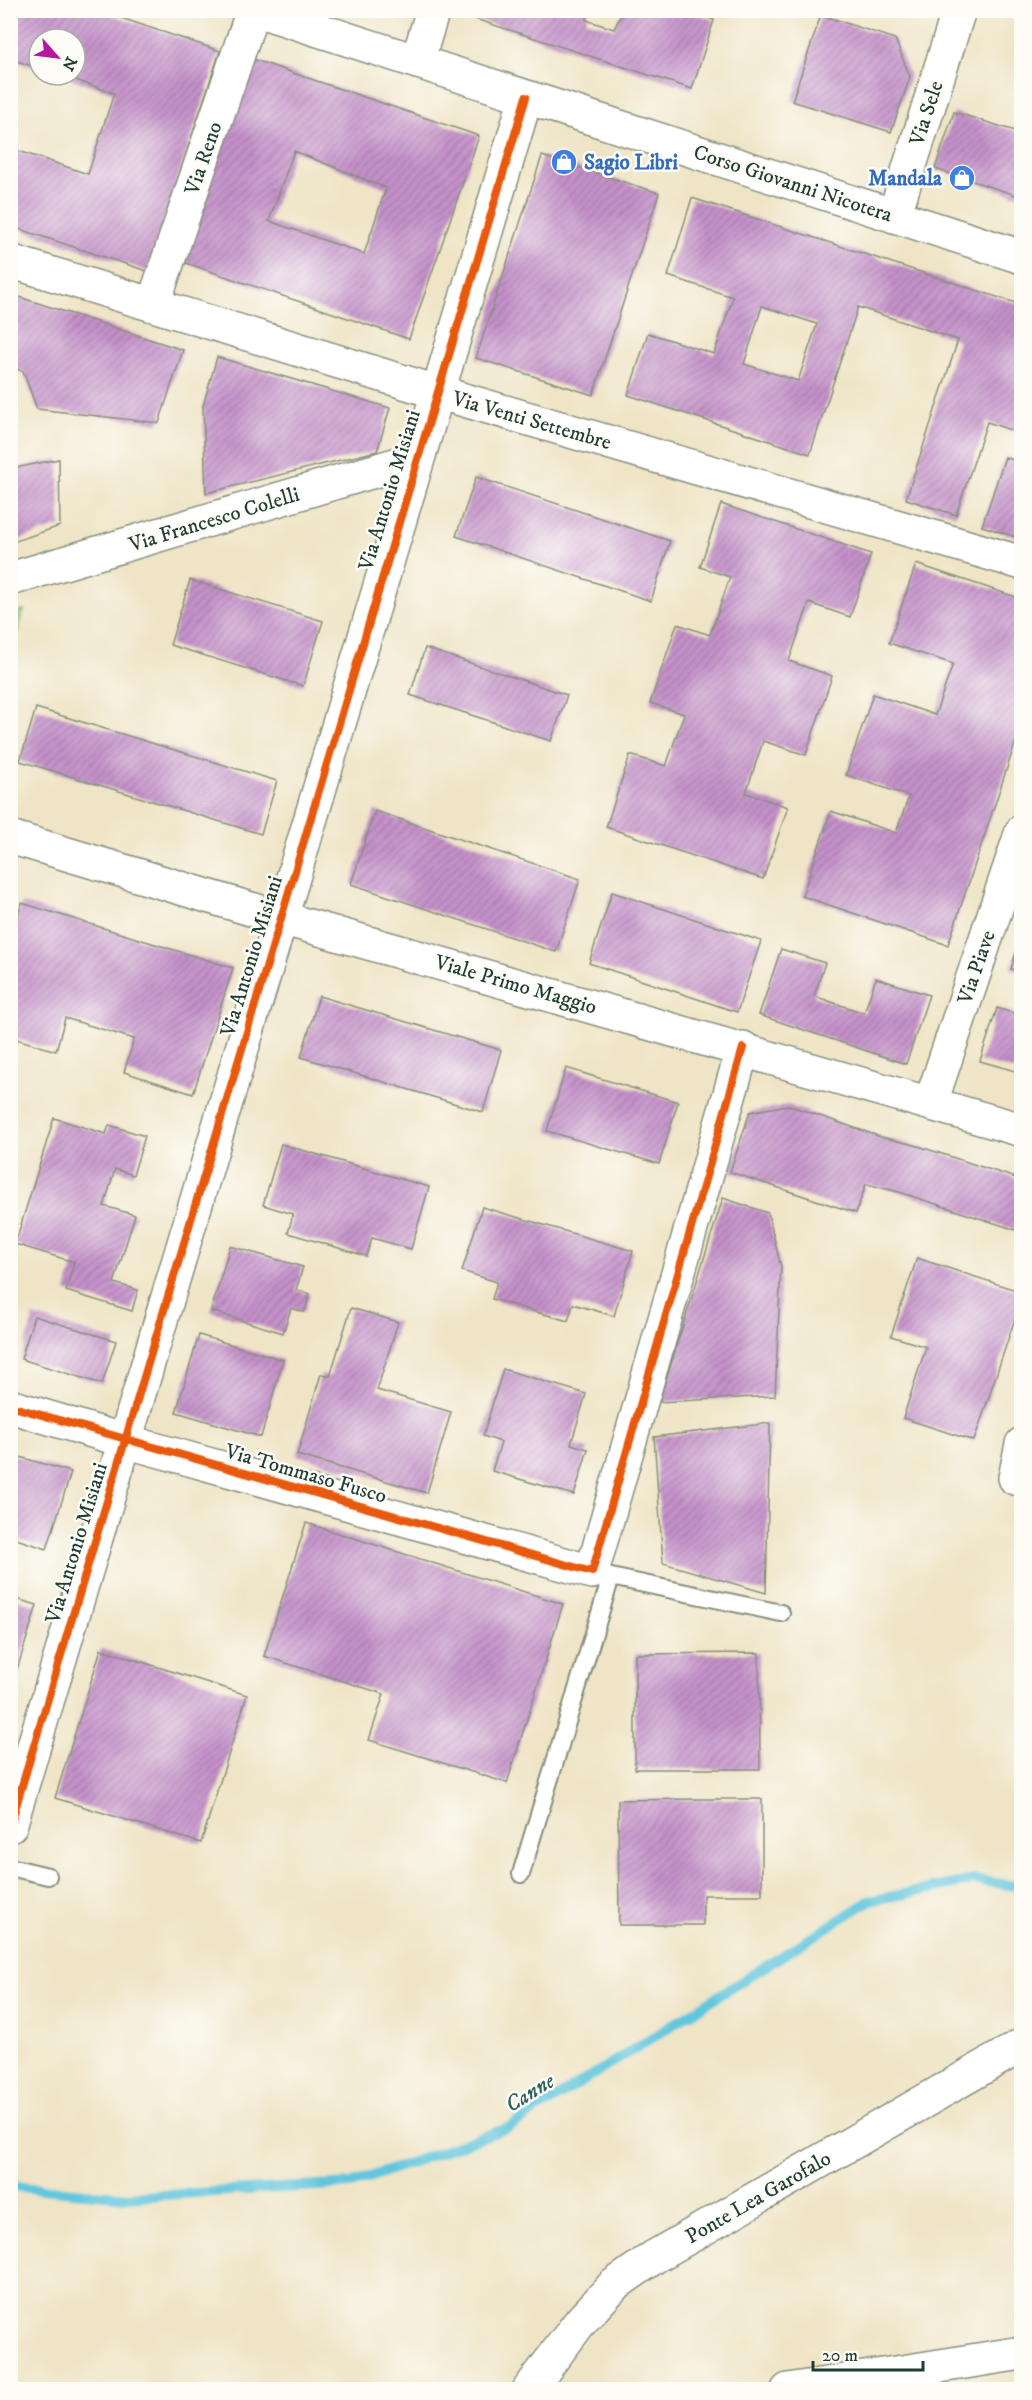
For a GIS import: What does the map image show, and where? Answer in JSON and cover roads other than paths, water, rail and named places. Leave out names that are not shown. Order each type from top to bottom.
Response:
[{"type":"street","name":"Corso Giovanni Nicotera","points":[[255,10],[1022,257]]},
{"type":"street","name":"Via Reno","points":[[153,305],[255,10]]},
{"type":"street","points":[[417,62],[433,10]]},
{"type":"street","name":"Via Sele","points":[[894,216],[959,10]]},
{"type":"street","name":"Via Antonio Misiani","points":[[10,1826],[526,97]]},
{"type":"street","name":"Via Venti Settembre","points":[[10,261],[437,392],[1022,562]]},
{"type":"street","name":"Via Francesco Colelli","points":[[10,579],[418,458]]},
{"type":"street","name":"Via Piave","points":[[931,1102],[1022,831]]},
{"type":"street","name":"Viale Primo Maggio","points":[[10,837],[281,918],[743,1048],[1022,1130]]},
{"type":"street","points":[[602,1575],[743,1048]]},
{"type":"street","name":"Via Tommaso Fusco","points":[[10,1406],[125,1441],[602,1575]]},
{"type":"street","points":[[1015,1478],[1022,1444]]},
{"type":"street","name":"Ponte Lea Garofalo","points":[[529,2390],[580,2322],[614,2285],[654,2258],[1022,2044]]},
{"type":"street","points":[[788,2390],[1022,2353]]},
{"type":"lane","points":[[521,1874],[602,1575],[781,1613]]},
{"type":"lane","points":[[10,1867],[48,1876]]},
{"type":"waterway","name":"Canne","points":[[10,2186],[127,2197],[351,2184],[510,2127],[869,1901],[974,1880],[1022,1887]]},
{"type":"place","name":"Sagio Libri","points":[[564,162]]},
{"type":"place","name":"Mandala","points":[[962,178]]}]
